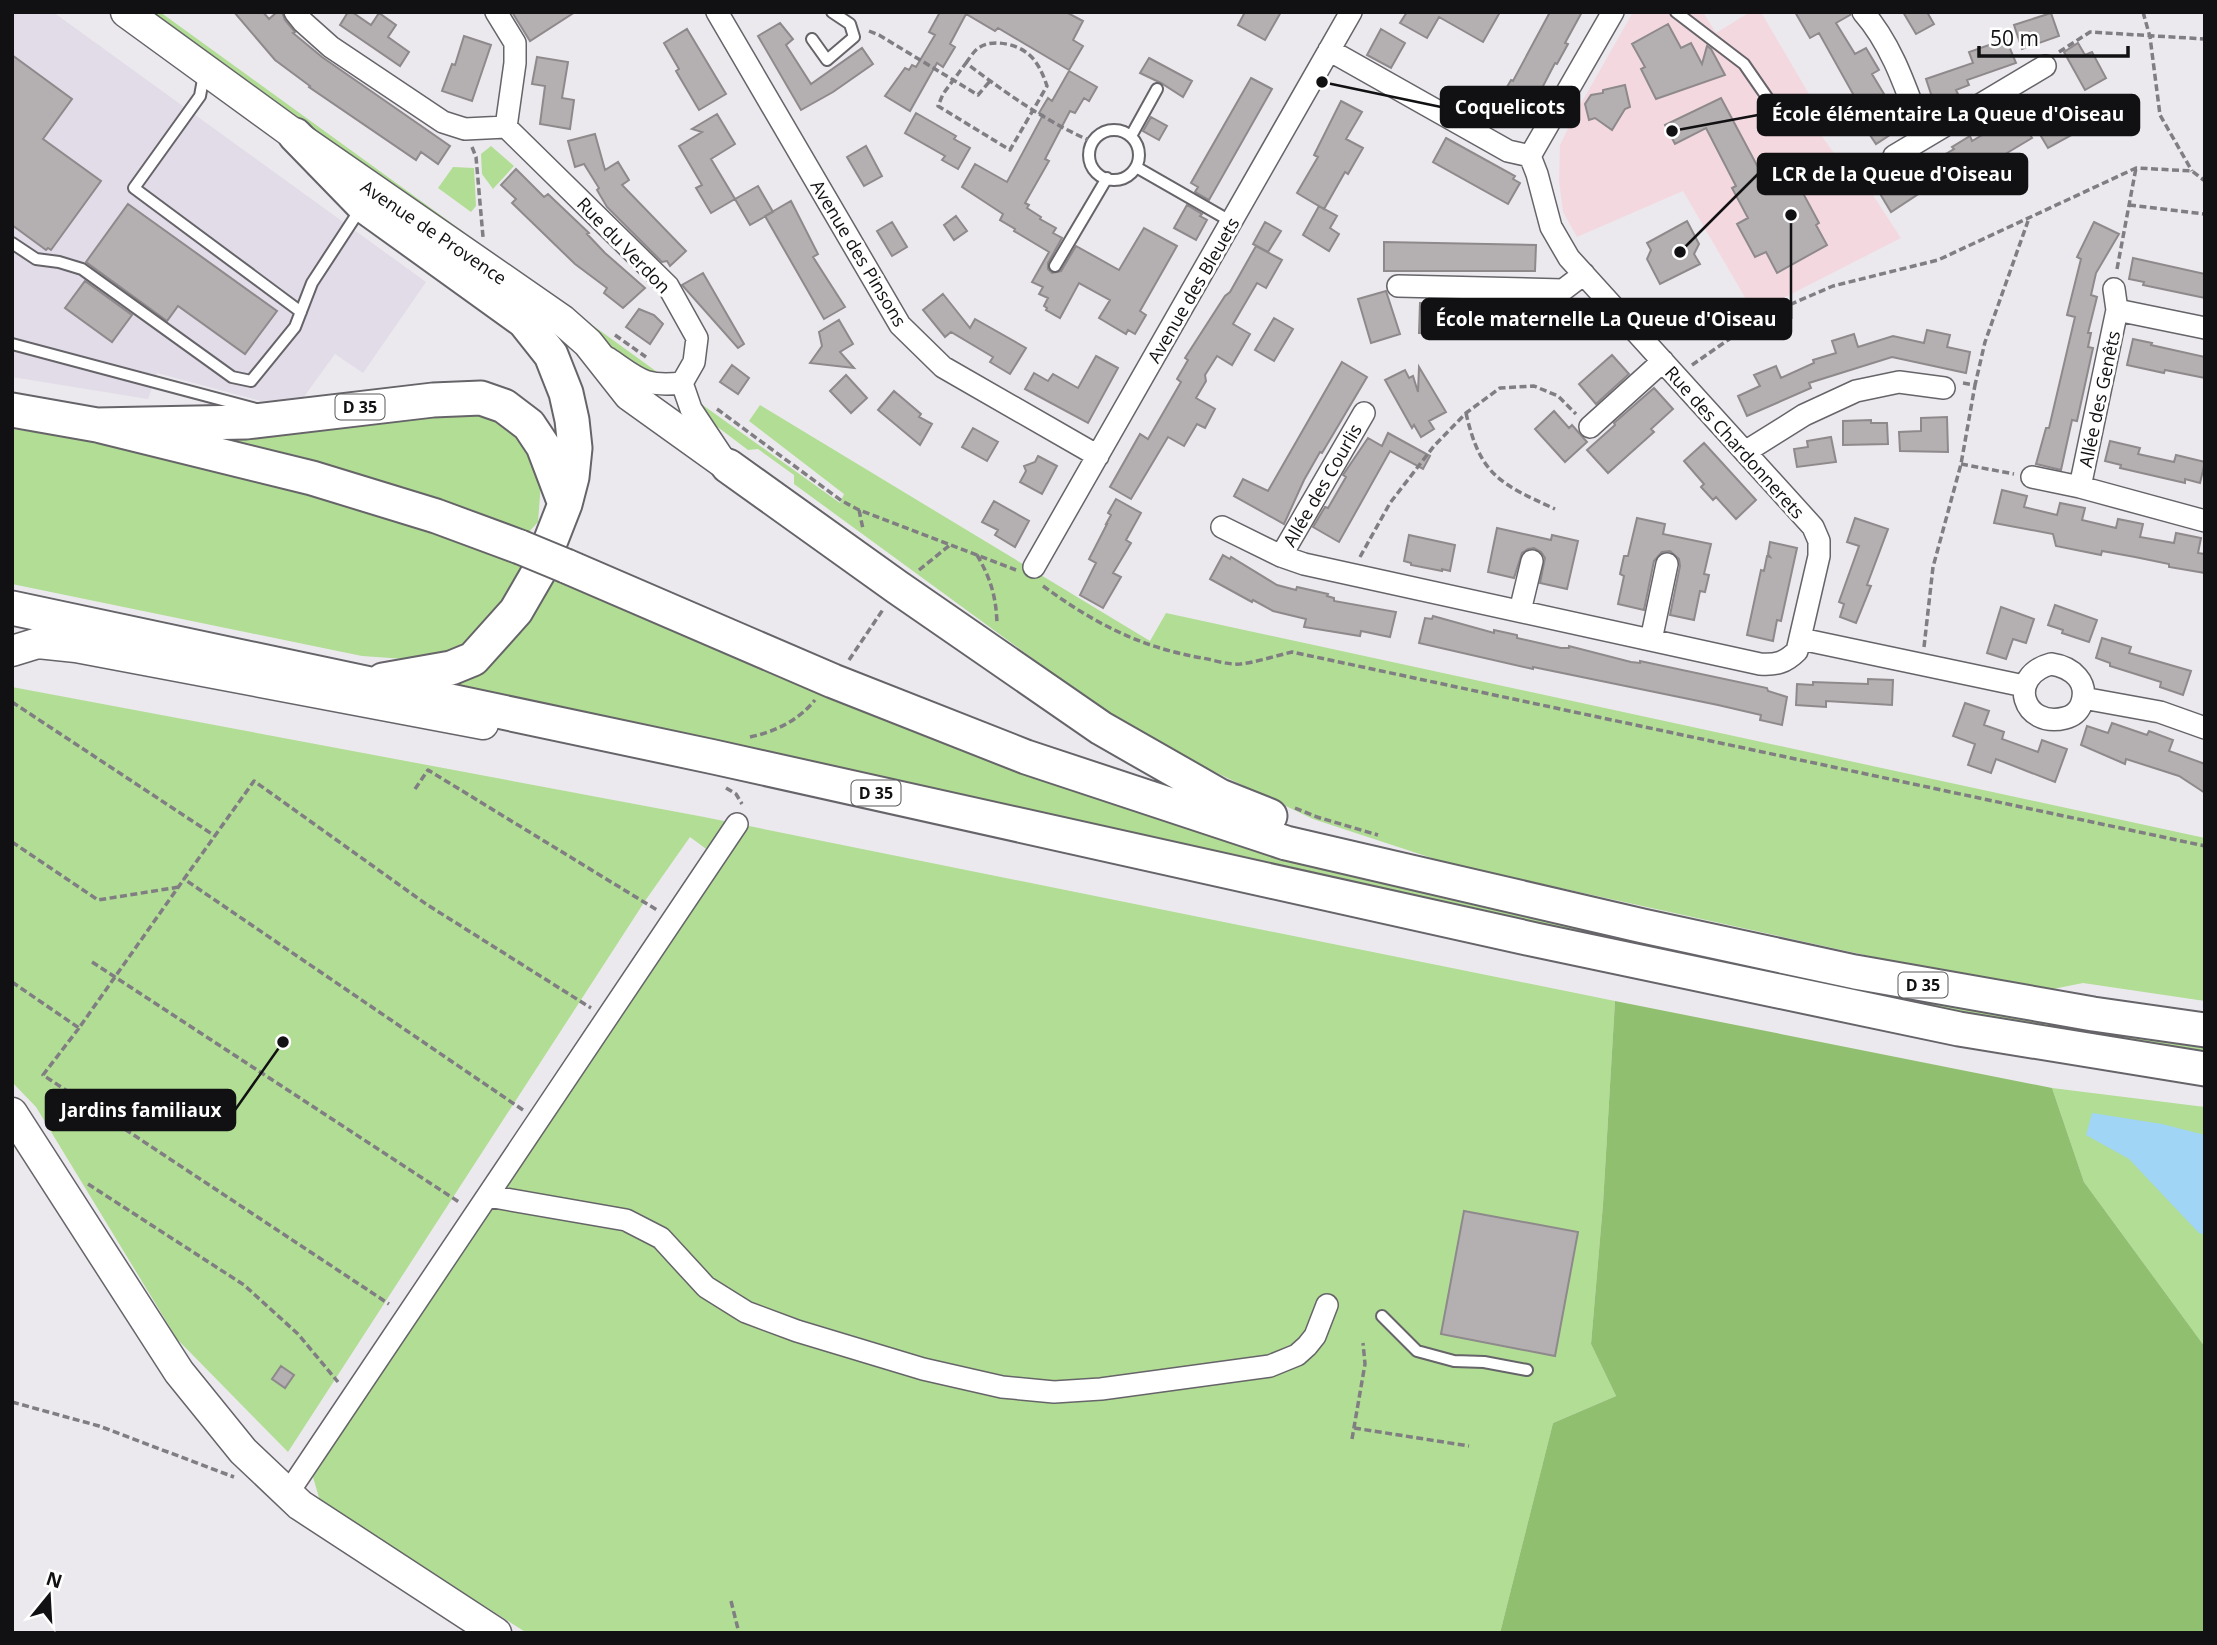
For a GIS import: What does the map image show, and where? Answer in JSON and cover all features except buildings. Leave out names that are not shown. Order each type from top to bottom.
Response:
[{"type":"main road","points":[[295,135],[363,205],[524,321],[551,355],[566,393],[575,448],[572,477],[565,504]]},
{"type":"main road","name":"D 35","points":[[97,425],[246,422],[463,398],[490,401],[516,414],[529,425],[543,446],[565,504],[529,589],[516,611],[473,659],[451,668],[364,683]]},
{"type":"main road","name":"D 35","points":[[12,410],[97,425],[312,478],[436,516],[520,547],[833,681],[1026,757],[1286,843],[1855,972],[2067,1010],[2205,1030]]},
{"type":"main road","points":[[728,466],[1101,728],[1220,796],[1408,872]]},
{"type":"main road","name":"D 35","points":[[12,608],[638,740],[1809,998],[1959,1029],[2205,1069]]},
{"type":"street","name":"Avenue de Provence","points":[[126,12],[404,212],[538,303],[588,343],[629,395],[728,466]]},
{"type":"street","points":[[295,12],[331,47],[443,122],[465,129],[506,127],[516,63],[515,43],[496,12]]},
{"type":"street","points":[[722,21],[741,12]]},
{"type":"street","points":[[1329,50],[1508,150],[1530,156],[1613,12]]},
{"type":"street","points":[[1863,12],[1876,27],[1901,77],[1924,137]]},
{"type":"street","name":"Avenue des Bleuets","points":[[1035,574],[1098,456],[1329,50],[1343,15]]},
{"type":"street","name":"Avenue des Pinsons","points":[[722,21],[900,325],[943,367],[1098,456]]},
{"type":"street","points":[[1894,156],[2045,66]]},
{"type":"street","name":"Rue du Verdon","points":[[506,127],[668,286],[697,338],[694,362],[682,383]]},
{"type":"street","name":"Rue des Chardonnerets","points":[[1530,156],[1551,227],[1569,258],[1813,527],[1819,541],[1819,556],[1801,639]]},
{"type":"street","points":[[1398,286],[1563,290],[1584,274]]},
{"type":"street","name":"Allée des Genêts","points":[[2080,487],[2115,300],[2205,328]]},
{"type":"street","points":[[588,343],[643,382],[659,386],[682,383],[691,409],[728,466]]},
{"type":"street","points":[[1590,427],[1663,361]]},
{"type":"street","points":[[1745,452],[1804,415],[1856,391],[1899,382],[1944,388]]},
{"type":"street","name":"Allée des Courlis","points":[[1280,556],[1364,413]]},
{"type":"street","name":"Allée des Genêts","points":[[2032,477],[2161,507],[2205,521]]},
{"type":"street","points":[[1222,527],[1280,556],[1760,664],[1774,665],[1788,660],[1797,651],[1801,639],[2024,686]]},
{"type":"street","points":[[1520,611],[1532,561]]},
{"type":"street","points":[[1651,639],[1667,564]]},
{"type":"street","points":[[12,651],[38,643],[76,646],[555,738],[638,740]]},
{"type":"street","points":[[2051,664],[2065,666],[2075,673],[2082,685],[2084,698],[2078,711],[2069,717],[2056,720],[2041,718],[2032,712],[2026,703],[2024,686],[2030,674],[2040,667],[2051,664]]},
{"type":"street","points":[[2084,698],[2160,712],[2205,728]]},
{"type":"street","points":[[288,1493],[737,824]]},
{"type":"street","points":[[12,1113],[179,1372],[243,1451],[300,1505],[496,1633]]},
{"type":"street","points":[[488,1196],[625,1220],[661,1238],[706,1287],[746,1312],[785,1327],[923,1369],[1002,1387],[1054,1392],[1101,1389],[1270,1366],[1297,1355],[1307,1346],[1315,1336],[1327,1305]]},
{"type":"lane","points":[[812,39],[827,60],[854,37],[850,24],[832,12]]},
{"type":"lane","points":[[1676,12],[1744,64],[1771,103]]},
{"type":"lane","points":[[205,69],[200,96],[134,188],[301,312]]},
{"type":"lane","points":[[1131,136],[1157,89]]},
{"type":"lane","points":[[1116,130],[1131,136],[1139,151],[1136,167],[1123,178],[1107,178],[1094,169],[1089,154],[1093,142],[1100,134],[1116,130]]},
{"type":"lane","points":[[1136,167],[1232,222]]},
{"type":"lane","points":[[1055,266],[1107,178]]},
{"type":"lane","points":[[12,243],[36,259],[82,269],[232,377],[251,381],[295,327],[312,283],[363,205],[404,212]]},
{"type":"lane","points":[[12,344],[287,417]]},
{"type":"lane","points":[[1382,1316],[1417,1351],[1454,1361],[1484,1362],[1527,1370]]},
{"type":"path","points":[[2143,12],[2150,37],[2160,115],[2192,172],[2205,181]]},
{"type":"path","points":[[850,24],[879,35],[978,95],[990,81]]},
{"type":"path","points":[[2045,66],[2054,55],[2090,32],[2205,39]]},
{"type":"path","points":[[991,43],[1007,44],[1028,53],[1042,71],[1047,86],[1010,150],[938,106],[943,94],[966,64],[978,47],[991,43]]},
{"type":"path","points":[[966,64],[1062,129],[1093,142]]},
{"type":"path","points":[[465,129],[476,157],[483,240]]},
{"type":"path","points":[[1677,377],[1761,317],[1833,286],[1938,260],[2136,168],[2192,172]]},
{"type":"path","points":[[2115,300],[2136,168]]},
{"type":"path","points":[[2129,205],[2205,214]]},
{"type":"path","points":[[1922,663],[1933,567],[1961,464],[1985,342],[2029,219]]},
{"type":"path","points":[[1944,388],[1947,381],[1975,385]]},
{"type":"path","points":[[1351,574],[1390,503],[1434,446],[1466,414],[1500,388],[1534,386],[1558,396],[1590,427]]},
{"type":"path","points":[[1466,414],[1471,437],[1483,464],[1507,487],[1555,509]]},
{"type":"path","points":[[1961,464],[2032,477]]},
{"type":"path","points":[[859,510],[865,540]]},
{"type":"path","points":[[977,555],[996,597],[997,634]]},
{"type":"path","points":[[1035,574],[1066,603],[1127,638],[1151,647],[1238,664],[1292,652],[2205,846]]},
{"type":"path","points":[[12,702],[215,836]]},
{"type":"path","points":[[415,789],[428,770],[659,911]]},
{"type":"path","points":[[392,1307],[43,1075],[254,781],[426,904],[592,1009],[585,1019]]},
{"type":"path","points":[[1292,807],[1380,836]]},
{"type":"path","points":[[12,842],[98,900],[178,887]]},
{"type":"path","points":[[184,879],[539,1120]]},
{"type":"path","points":[[92,962],[465,1206]]},
{"type":"path","points":[[12,982],[79,1028]]},
{"type":"path","points":[[79,1177],[244,1285],[298,1334],[341,1387]]},
{"type":"path","points":[[1352,1439],[1365,1364],[1363,1343]]},
{"type":"path","points":[[12,1402],[99,1426],[236,1478]]},
{"type":"path","points":[[1354,1428],[1469,1446]]},
{"type":"path","points":[[731,1601],[739,1633]]},
{"type":"shaded area","points":[[12,12],[53,12],[426,282],[363,373],[335,354],[303,398],[261,401],[157,373],[148,399],[12,377]]},
{"type":"shaded area","points":[[1633,12],[1703,12],[1716,33],[1750,12],[1761,12],[1819,111],[1808,117],[1844,167],[1856,169],[1901,238],[1754,313],[1683,191],[1577,237],[1563,212],[1559,181],[1560,145]]},
{"type":"green space","points":[[144,12],[160,12],[664,377],[650,379]]},
{"type":"green space","points":[[491,146],[514,166],[493,189],[482,174],[481,154]]},
{"type":"green space","points":[[453,167],[474,168],[476,206],[471,212],[438,188]]},
{"type":"green space","points":[[697,401],[840,503],[844,494],[749,421],[760,405],[1150,641],[1166,613],[2205,838],[2205,1001],[2083,983],[2053,989],[1919,967],[1447,863],[1313,819],[1171,751],[1103,710],[794,484],[794,475],[758,449],[748,450],[703,416]]},
{"type":"green space","points":[[472,411],[509,425],[523,439],[541,483],[538,522],[528,533],[473,510],[299,456],[211,436]]},
{"type":"green space","points":[[12,429],[97,441],[313,493],[528,569],[473,645],[419,660],[362,656],[12,584]]},
{"type":"green space","points":[[550,578],[992,758],[2205,1043],[2205,1056],[1905,1005],[455,685],[489,663]]},
{"type":"green space","points":[[12,687],[704,817],[1615,1001],[1603,1204],[1591,1344],[1616,1396],[1553,1423],[1500,1633],[527,1633],[320,1501],[313,1477],[717,857],[690,837],[645,901],[288,1452],[177,1339],[36,1107],[12,1082]]},
{"type":"green space","points":[[1615,1001],[2052,1088],[2084,1182],[2205,1347],[2205,1633],[1500,1633],[1553,1423],[1616,1396],[1591,1344],[1603,1204]]},
{"type":"green space","points":[[2052,1088],[2205,1107],[2205,1347],[2084,1182]]},
{"type":"water","points":[[2092,1113],[2162,1124],[2205,1135],[2205,1235],[2199,1233],[2129,1159],[2086,1135]]},
{"type":"place","name":"Coquelicots","points":[[1322,82]]},
{"type":"place","name":"École élémentaire La Queue d'Oiseau","points":[[1672,131]]},
{"type":"place","name":"École maternelle La Queue d'Oiseau","points":[[1791,215]]},
{"type":"place","name":"LCR de la Queue d'Oiseau","points":[[1680,252]]},
{"type":"place","name":"Jardins familiaux","points":[[283,1042]]}]
